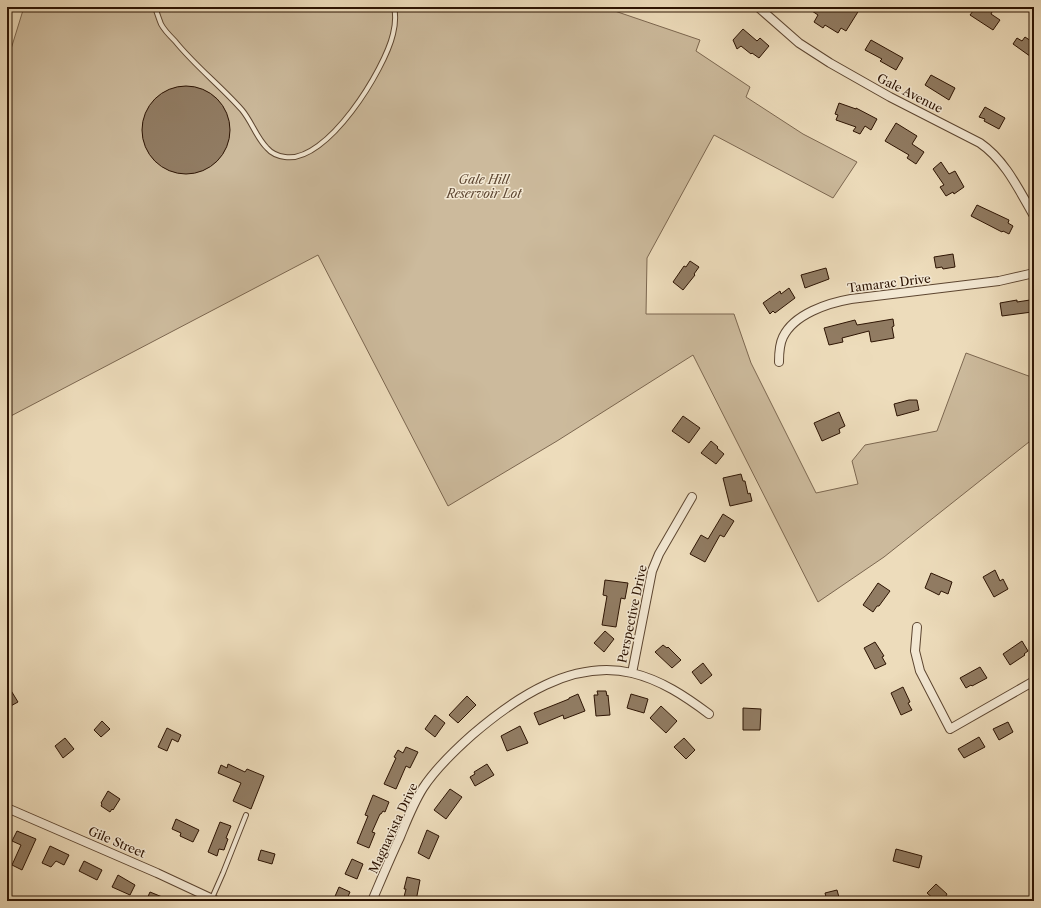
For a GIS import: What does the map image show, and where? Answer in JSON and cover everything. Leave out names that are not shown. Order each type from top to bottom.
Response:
[{"type":"street","name":"Gale Avenue","points":[[758,7],[799,43],[830,63],[890,97],[980,143],[989,150],[1007,172],[1034,216]]},
{"type":"street","name":"Tamarac Drive","points":[[779,362],[780,343],[787,331],[805,315],[827,305],[851,299],[999,281],[1034,273]]},
{"type":"street","name":"Perspective Drive","points":[[632,673],[652,571],[659,554],[692,497]]},
{"type":"street","points":[[917,627],[915,645],[920,670],[950,729],[1034,681]]},
{"type":"street","name":"Magnavista Drive","points":[[372,901],[416,800],[441,764],[513,702],[551,683],[570,677],[596,671],[614,671],[632,673],[662,684],[687,698],[709,714]]},
{"type":"street","name":"Gile Street","points":[[7,808],[157,873],[214,900]]},
{"type":"lane","points":[[155,7],[162,25],[185,54],[211,78],[246,116],[266,147],[277,156],[290,158],[305,155],[313,150],[339,127],[361,99],[372,83],[393,34],[396,15],[394,7]]},
{"type":"lane","points":[[214,900],[246,815]]},
{"type":"green space","name":"Gale Hill Reservoir Lot","points":[[24,7],[603,7],[700,40],[696,51],[750,87],[746,97],[803,134],[857,162],[833,198],[714,135],[647,258],[646,314],[734,314],[751,363],[816,493],[858,484],[852,461],[865,445],[937,431],[966,353],[1034,378],[1034,438],[884,557],[818,602],[693,355],[557,441],[448,506],[318,255],[7,418],[7,51],[11,49]]},
{"type":"building","points":[[806,7],[861,7],[846,31],[841,28],[838,33],[825,25],[823,28],[814,22],[818,15]]},
{"type":"building","points":[[976,7],[985,7],[992,12],[991,14],[1000,20],[993,30],[970,15]]},
{"type":"building","points":[[743,29],[757,41],[760,38],[769,46],[759,58],[741,46],[737,49],[733,40]]},
{"type":"building","points":[[1025,37],[1034,43],[1034,59],[1013,44],[1017,38],[1022,41]]},
{"type":"building","points":[[871,40],[903,58],[896,70],[880,61],[882,59],[865,50]]},
{"type":"building","points":[[931,75],[955,88],[949,100],[925,85]]},
{"type":"building","points":[[186,86],[203,89],[211,93],[223,105],[227,113],[230,130],[227,147],[223,155],[211,167],[203,171],[186,174],[169,171],[161,167],[149,155],[145,147],[142,130],[145,113],[149,105],[161,93],[169,89]]},
{"type":"building","points":[[839,103],[856,108],[877,119],[871,130],[865,126],[860,134],[853,131],[856,127],[836,120],[838,115],[835,114]]},
{"type":"building","points":[[985,107],[1005,118],[999,129],[984,121],[985,119],[979,117]]},
{"type":"building","points":[[896,123],[917,136],[912,144],[924,152],[916,164],[907,158],[909,155],[885,141]]},
{"type":"building","points":[[941,162],[949,174],[955,171],[964,187],[954,194],[953,192],[946,196],[940,187],[944,185],[933,169]]},
{"type":"building","points":[[977,205],[1009,220],[1008,223],[1013,226],[1009,234],[971,216]]},
{"type":"building","points":[[953,254],[955,267],[943,269],[942,267],[936,268],[934,257]]},
{"type":"building","points":[[690,261],[699,267],[694,274],[695,275],[683,290],[673,282],[684,266],[686,267]]},
{"type":"building","points":[[826,268],[829,279],[805,288],[801,275]]},
{"type":"building","points":[[789,288],[795,298],[775,313],[773,311],[770,314],[763,303],[780,291],[781,294]]},
{"type":"building","points":[[1017,300],[1017,302],[1030,300],[1032,312],[1002,316],[1000,303]]},
{"type":"building","points":[[893,319],[894,326],[892,327],[894,338],[871,342],[869,331],[842,338],[843,342],[829,345],[824,328],[855,320],[857,325]]},
{"type":"building","points":[[909,400],[917,400],[919,410],[897,416],[894,404]]},
{"type":"building","points":[[839,412],[845,426],[839,429],[840,433],[822,441],[814,423]]},
{"type":"building","points":[[683,416],[700,428],[689,443],[672,431]]},
{"type":"building","points":[[711,441],[724,454],[716,464],[701,453]]},
{"type":"building","points":[[741,474],[752,501],[730,506],[723,478]]},
{"type":"building","points":[[723,514],[734,521],[724,537],[720,535],[705,562],[690,554],[701,535],[708,539]]},
{"type":"building","points":[[995,570],[1000,581],[1003,579],[1008,589],[994,597],[983,577]]},
{"type":"building","points":[[931,573],[952,582],[948,594],[941,591],[939,595],[925,588]]},
{"type":"building","points":[[605,580],[628,583],[625,599],[621,598],[616,627],[602,625],[607,596],[603,595]]},
{"type":"building","points":[[878,583],[890,591],[873,612],[863,605]]},
{"type":"building","points":[[605,631],[614,639],[604,652],[594,643]]},
{"type":"building","points":[[1022,641],[1028,651],[1024,654],[1025,655],[1010,665],[1003,654]]},
{"type":"building","points":[[875,642],[884,656],[882,657],[886,664],[875,669],[864,648]]},
{"type":"building","points":[[663,645],[667,648],[668,647],[681,660],[672,668],[655,652]]},
{"type":"building","points":[[703,663],[712,675],[701,684],[692,672]]},
{"type":"building","points":[[980,667],[987,678],[966,688],[960,678]]},
{"type":"building","points":[[7,684],[18,702],[7,708]]},
{"type":"building","points":[[903,687],[912,710],[901,715],[891,693]]},
{"type":"building","points":[[597,691],[606,691],[607,696],[608,695],[610,715],[596,716],[594,695],[598,695]]},
{"type":"building","points":[[578,694],[585,711],[564,719],[563,715],[539,725],[534,713]]},
{"type":"building","points":[[631,694],[648,699],[644,713],[627,708]]},
{"type":"building","points":[[467,696],[476,705],[458,723],[449,715]]},
{"type":"building","points":[[661,706],[677,721],[666,733],[650,718]]},
{"type":"building","points":[[743,708],[761,709],[760,730],[743,730]]},
{"type":"building","points":[[435,715],[445,723],[435,737],[425,729]]},
{"type":"building","points":[[102,721],[110,729],[101,737],[94,730]]},
{"type":"building","points":[[1008,722],[1013,732],[999,740],[993,729]]},
{"type":"building","points":[[520,726],[528,743],[507,751],[501,736]]},
{"type":"building","points":[[167,728],[181,735],[178,742],[172,739],[167,751],[158,747]]},
{"type":"building","points":[[979,737],[985,747],[964,758],[958,749]]},
{"type":"building","points":[[65,738],[74,749],[63,758],[55,746]]},
{"type":"building","points":[[684,738],[695,750],[686,759],[674,747]]},
{"type":"building","points":[[406,747],[418,752],[410,768],[406,766],[396,789],[384,784],[398,750],[403,753]]},
{"type":"building","points":[[228,764],[245,772],[247,769],[264,776],[251,809],[233,801],[241,783],[218,773],[221,765],[227,768]]},
{"type":"building","points":[[487,764],[494,775],[475,786],[470,777],[475,774],[474,772]]},
{"type":"building","points":[[450,789],[462,797],[446,819],[434,810]]},
{"type":"building","points":[[108,791],[120,799],[110,812],[101,806],[101,803]]},
{"type":"building","points":[[373,795],[389,802],[385,812],[383,811],[380,814],[372,832],[375,833],[369,848],[357,843],[368,816],[365,815]]},
{"type":"building","points":[[176,819],[199,830],[193,842],[180,836],[181,833],[172,829]]},
{"type":"building","points":[[220,822],[231,826],[226,838],[228,839],[224,850],[219,849],[217,856],[208,852]]},
{"type":"building","points":[[427,830],[439,836],[429,859],[418,853]]},
{"type":"building","points":[[17,831],[36,839],[22,870],[12,865],[21,845],[12,841]]},
{"type":"building","points":[[50,846],[69,855],[64,865],[56,861],[51,867],[42,863]]},
{"type":"building","points":[[896,849],[922,856],[919,868],[893,861]]},
{"type":"building","points":[[261,850],[275,854],[272,864],[258,860]]},
{"type":"building","points":[[352,859],[363,864],[357,879],[345,874]]},
{"type":"building","points":[[84,861],[102,870],[97,880],[79,871]]},
{"type":"building","points":[[118,875],[135,885],[130,895],[112,887]]},
{"type":"building","points":[[407,877],[420,880],[416,901],[403,901]]},
{"type":"building","points":[[936,884],[947,894],[946,896],[951,901],[936,901],[927,893]]},
{"type":"building","points":[[339,887],[350,892],[346,901],[333,901]]},
{"type":"building","points":[[837,890],[840,901],[827,901],[825,893]]},
{"type":"building","points":[[150,892],[172,901],[146,901]]}]
